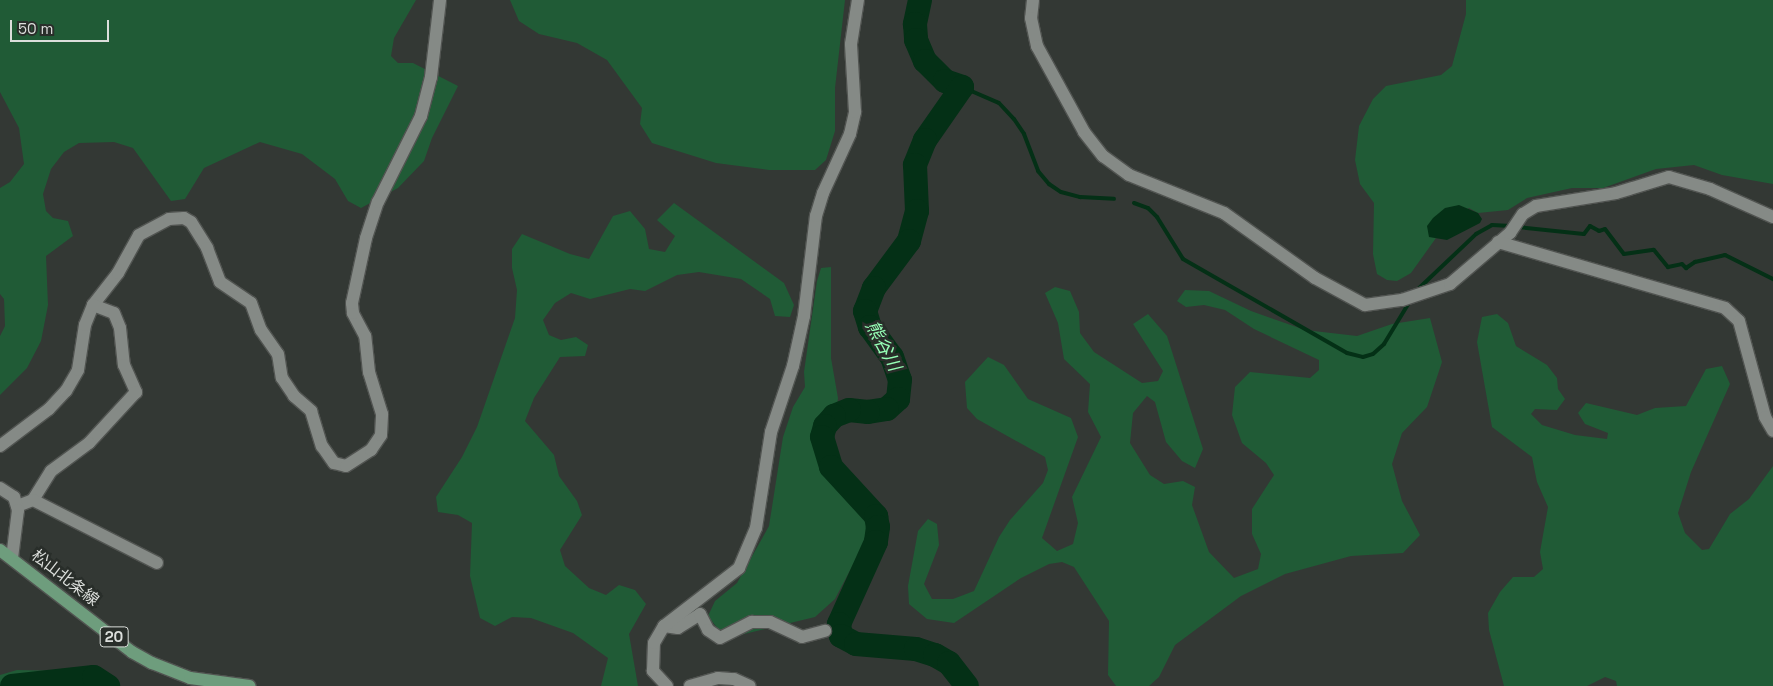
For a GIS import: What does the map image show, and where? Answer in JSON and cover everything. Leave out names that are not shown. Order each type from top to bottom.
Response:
[{"type":"main road","name":"松山北条線","points":[[0,550],[132,652],[152,663],[190,678],[247,686]]},
{"type":"street","points":[[0,446],[49,409],[66,391],[78,370],[84,325],[93,305],[118,273],[140,235],[169,219],[184,218],[191,222],[207,248],[220,282],[251,303],[261,330],[278,354],[282,378],[294,396],[311,411],[322,446],[334,462],[346,466],[371,450],[381,435],[382,414],[369,372],[365,336],[354,314],[352,303],[366,238],[378,202],[421,116],[431,78],[440,0]]},
{"type":"street","points":[[667,686],[653,671],[654,643],[664,626],[739,568],[756,528],[771,432],[793,366],[804,316],[816,216],[822,193],[850,134],[855,112],[851,44],[858,0]]},
{"type":"street","points":[[1032,0],[1031,18],[1037,46],[1084,132],[1104,156],[1129,175],[1224,213],[1315,278],[1365,305],[1402,300],[1450,284],[1510,233],[1523,214],[1536,206],[1616,194],[1669,177],[1710,189],[1773,217]]},
{"type":"street","points":[[1498,242],[1725,308],[1739,321],[1766,417],[1773,431]]},
{"type":"street","points":[[17,506],[33,500],[51,470],[89,444],[136,392],[124,365],[120,328],[114,313],[93,305]]},
{"type":"street","points":[[0,488],[14,497],[17,506],[17,535],[12,558]]},
{"type":"street","points":[[33,500],[157,563]]},
{"type":"street","points":[[664,626],[678,628],[700,614],[708,630],[720,638],[752,622],[770,622],[802,637],[825,631]]},
{"type":"street","points":[[690,686],[734,679],[750,686]]},
{"type":"shaded area","points":[[0,0],[416,0],[394,38],[391,56],[398,63],[413,63],[458,86],[432,138],[424,161],[398,188],[361,208],[348,201],[335,179],[302,154],[260,142],[204,168],[185,199],[171,201],[133,148],[114,142],[79,143],[64,152],[51,169],[43,194],[46,211],[53,218],[68,221],[73,236],[46,256],[48,305],[41,341],[27,368],[0,395],[0,336],[5,326],[4,299],[0,294],[0,188],[10,182],[24,164],[19,128],[0,92]]},
{"type":"shaded area","points":[[510,0],[845,0],[835,88],[835,131],[826,160],[815,170],[769,170],[716,163],[652,143],[640,124],[642,108],[607,60],[577,43],[539,34],[519,21]]},
{"type":"shaded area","points":[[1466,0],[1773,0],[1773,184],[1722,175],[1694,165],[1656,169],[1603,188],[1572,188],[1527,198],[1508,210],[1478,213],[1469,208],[1429,236],[1436,238],[1411,273],[1397,281],[1387,280],[1377,274],[1373,254],[1374,203],[1360,184],[1355,160],[1359,126],[1373,99],[1386,86],[1441,75],[1452,66],[1466,14]]},
{"type":"shaded area","points":[[674,203],[784,283],[794,305],[790,317],[775,316],[770,299],[741,279],[699,272],[677,275],[645,291],[630,289],[590,299],[571,293],[555,303],[543,320],[549,335],[561,340],[576,337],[588,345],[585,356],[560,357],[534,398],[525,421],[554,455],[559,476],[577,501],[582,515],[560,550],[565,566],[589,588],[606,595],[619,585],[635,590],[646,604],[629,634],[638,686],[601,686],[608,658],[573,633],[531,618],[512,617],[495,626],[480,618],[470,576],[472,523],[458,515],[438,512],[436,497],[462,457],[477,427],[515,318],[517,290],[512,268],[512,249],[522,234],[570,254],[589,259],[613,216],[630,211],[645,229],[649,249],[665,252],[675,236],[657,220]]},
{"type":"shaded area","points":[[1459,205],[1478,213],[1482,219],[1480,223],[1447,240],[1429,237],[1427,226],[1433,218],[1445,208]]},
{"type":"shaded area","points":[[831,267],[831,358],[838,398],[832,451],[846,483],[868,515],[868,536],[835,599],[815,617],[740,635],[722,634],[708,616],[715,601],[737,583],[769,526],[783,437],[793,407],[805,387],[804,372],[817,281],[821,268]]},
{"type":"shaded area","points":[[1055,287],[1070,291],[1079,312],[1080,333],[1094,352],[1142,383],[1158,381],[1163,371],[1133,324],[1148,314],[1167,336],[1203,449],[1195,468],[1182,461],[1166,442],[1155,402],[1147,396],[1133,413],[1130,443],[1150,475],[1164,484],[1183,481],[1195,487],[1192,505],[1209,552],[1234,578],[1258,569],[1261,554],[1252,534],[1252,509],[1274,475],[1266,463],[1242,443],[1232,415],[1235,387],[1250,372],[1310,378],[1319,370],[1319,360],[1254,329],[1225,310],[1204,305],[1186,307],[1177,301],[1185,290],[1209,291],[1251,311],[1305,330],[1357,336],[1392,324],[1430,318],[1442,362],[1427,407],[1402,433],[1392,464],[1402,501],[1420,535],[1403,553],[1351,556],[1285,574],[1241,596],[1175,645],[1159,677],[1149,686],[1116,686],[1108,675],[1109,621],[1074,567],[1062,562],[1049,564],[1021,578],[954,623],[927,619],[909,604],[908,586],[918,531],[928,519],[937,524],[939,545],[924,584],[932,599],[953,599],[974,591],[999,537],[1010,520],[1043,483],[1048,470],[1045,457],[977,419],[967,408],[965,382],[988,357],[1004,365],[1028,399],[1071,418],[1078,437],[1042,538],[1057,551],[1073,544],[1078,523],[1072,497],[1101,437],[1088,412],[1090,384],[1064,359],[1058,323],[1045,293]]},
{"type":"shaded area","points":[[1497,314],[1508,323],[1516,346],[1547,365],[1557,378],[1558,389],[1565,399],[1557,410],[1535,409],[1531,414],[1542,425],[1575,435],[1607,439],[1608,433],[1585,424],[1578,413],[1586,403],[1637,415],[1655,408],[1686,406],[1706,369],[1722,366],[1730,384],[1691,472],[1678,513],[1685,533],[1702,550],[1709,549],[1730,514],[1749,499],[1773,466],[1773,686],[1617,686],[1616,681],[1605,677],[1587,686],[1504,686],[1489,630],[1488,613],[1500,592],[1513,577],[1534,577],[1543,569],[1540,552],[1548,507],[1537,482],[1532,457],[1492,427],[1477,342],[1482,317]]},
{"type":"shaded area","points":[[17,670],[65,671],[68,686],[0,686],[0,675]]},
{"type":"waterway","name":"熊谷川","points":[[920,0],[915,24],[916,40],[925,61],[945,81],[962,87],[925,140],[915,165],[917,211],[909,241],[874,288],[865,311],[870,327],[892,357],[900,380],[898,399],[887,409],[868,412],[849,410],[834,416],[825,426],[822,437],[831,467],[876,516],[878,527],[876,542],[839,624],[841,636],[856,644],[916,649],[935,655],[949,663],[967,686]]},
{"type":"waterway","points":[[962,87],[999,103],[1014,119],[1024,134],[1038,171],[1049,184],[1061,192],[1080,197],[1114,199]]},
{"type":"waterway","points":[[1134,203],[1148,208],[1157,217],[1183,259],[1347,353],[1363,357],[1373,354],[1384,344],[1410,301]]},
{"type":"waterway","points":[[1416,291],[1476,234],[1492,225],[1511,226]]},
{"type":"waterway","points":[[1518,227],[1584,234],[1590,226],[1599,231],[1605,229],[1624,254],[1654,250],[1668,267],[1682,264],[1686,268],[1695,262],[1725,255],[1773,279]]},
{"type":"waterway","points":[[12,686],[94,677],[108,686]]}]
